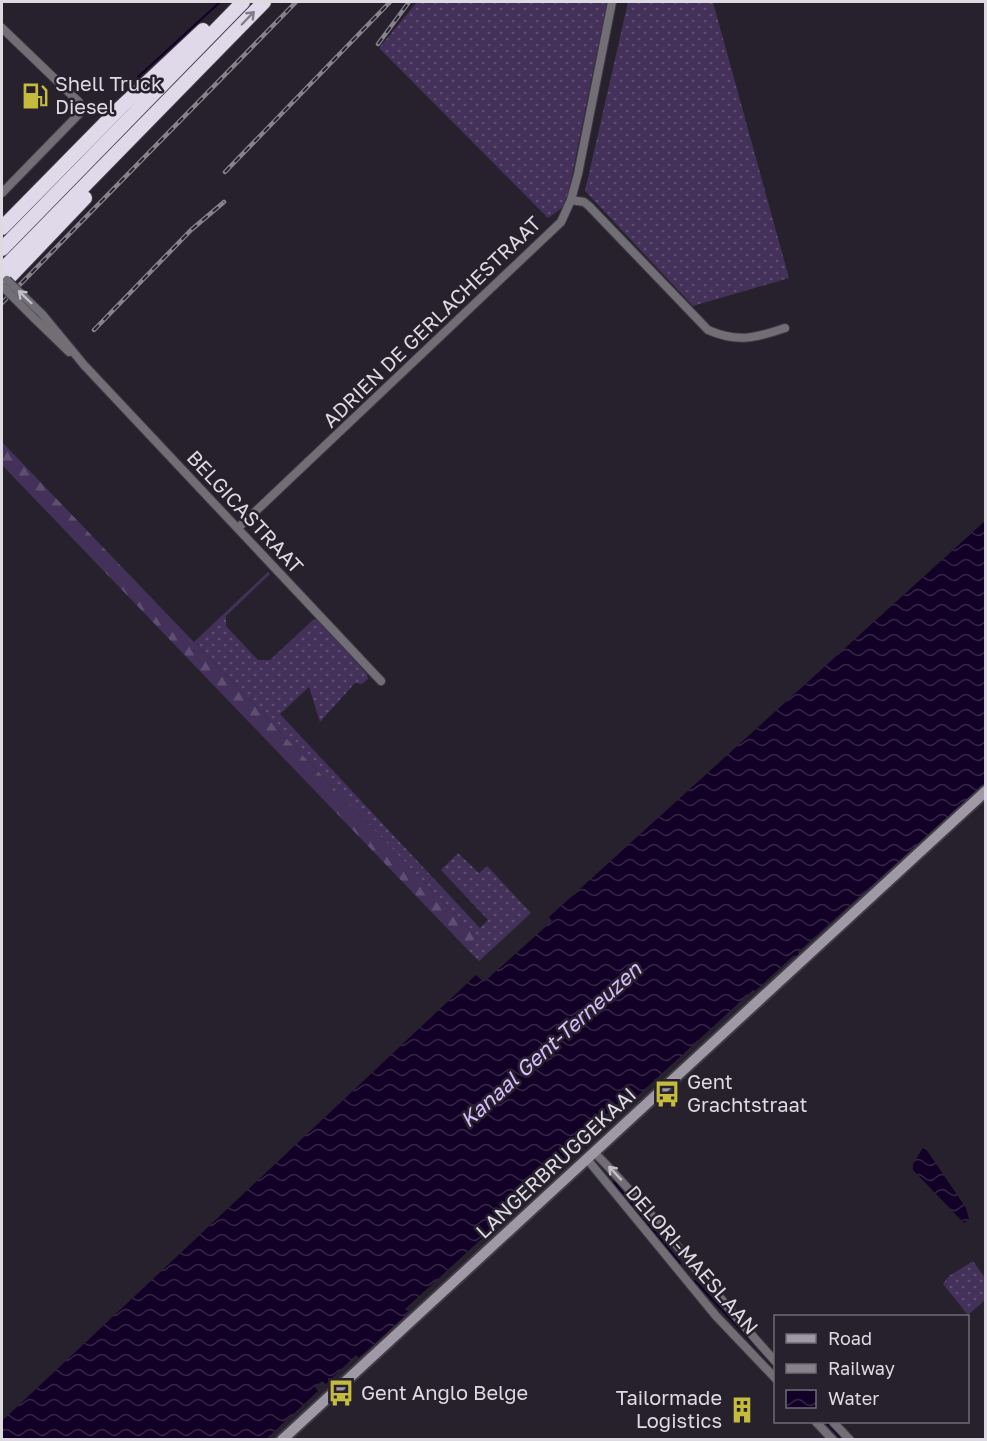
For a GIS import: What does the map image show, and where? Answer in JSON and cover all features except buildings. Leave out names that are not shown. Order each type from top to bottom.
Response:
[{"type":"highway","points":[[2,228],[121,107],[233,2]]},
{"type":"highway","points":[[2,240],[233,2]]},
{"type":"highway","points":[[2,249],[243,2]]},
{"type":"highway","points":[[3,279],[264,2]]},
{"type":"highway","points":[[3,279],[18,269],[147,134],[220,47]]},
{"type":"main road","name":"LANGERBRUGGEKAAI","points":[[282,1440],[986,791]]},
{"type":"street","name":"ADRIEN DE GERLACHESTRAAT","points":[[238,528],[561,222],[571,200],[612,2]]},
{"type":"street","points":[[2,28],[79,102],[81,108],[79,114],[2,193]]},
{"type":"street","points":[[571,200],[584,202],[589,206],[708,330],[726,338],[740,339],[785,328]]},
{"type":"street","name":"BELGICASTRAAT","points":[[3,279],[381,681]]},
{"type":"street","name":"DELORI-MAESLAAN","points":[[591,1155],[618,1176],[726,1308],[774,1360]]},
{"type":"street","name":"DELORI-MAESLAAN","points":[[591,1155],[716,1316],[774,1377]]},
{"type":"street","points":[[817,1423],[833,1440]]},
{"type":"street","points":[[834,1423],[850,1440]]},
{"type":"green space","points":[[417,2],[607,2],[566,205],[548,218],[379,48]]},
{"type":"green space","points":[[628,2],[713,2],[789,278],[693,306],[585,191]]},
{"type":"green space","points":[[2,442],[477,937],[466,948],[2,465]]},
{"type":"green space","points":[[268,572],[270,574],[226,616],[226,626],[258,660],[270,660],[314,619],[318,620],[367,674],[368,679],[362,684],[355,683],[320,722],[309,687],[280,714],[480,928],[488,920],[441,870],[458,853],[479,873],[487,866],[531,913],[479,961],[466,948],[477,937],[194,642]]},
{"type":"green space","points":[[973,1261],[985,1278],[985,1300],[968,1315],[943,1284],[949,1276]]},
{"type":"water","name":"Kanaal Gent-Terneuzen","points":[[985,521],[985,783],[798,952],[799,955],[793,956],[755,991],[753,990],[585,1144],[588,1149],[583,1146],[405,1309],[409,1312],[359,1358],[356,1355],[326,1384],[322,1381],[315,1387],[318,1391],[266,1439],[2,1439],[2,1421],[476,975],[484,982],[552,921],[549,917]]},
{"type":"water","points":[[924,1146],[966,1208],[969,1219],[964,1223],[913,1170],[913,1164]]},
{"type":"waterway","points":[[138,77],[220,2]]},
{"type":"waterway","points":[[614,1182],[680,1263]]},
{"type":"waterway","points":[[695,1281],[774,1366]]},
{"type":"waterway","points":[[827,1423],[843,1440]]},
{"type":"railway","points":[[2,303],[296,2]]},
{"type":"railway","points":[[225,172],[390,2]]},
{"type":"railway","points":[[378,44],[409,2]]},
{"type":"railway","points":[[94,330],[191,230],[224,202]]},
{"type":"place","name":"Shell Truck Diesel","points":[[35,96]]},
{"type":"place","name":"Gent Grachtstraat","points":[[667,1094]]},
{"type":"place","name":"Gent Anglo Belge","points":[[341,1393]]},
{"type":"place","name":"Tailormade Logistics","points":[[742,1410]]}]
